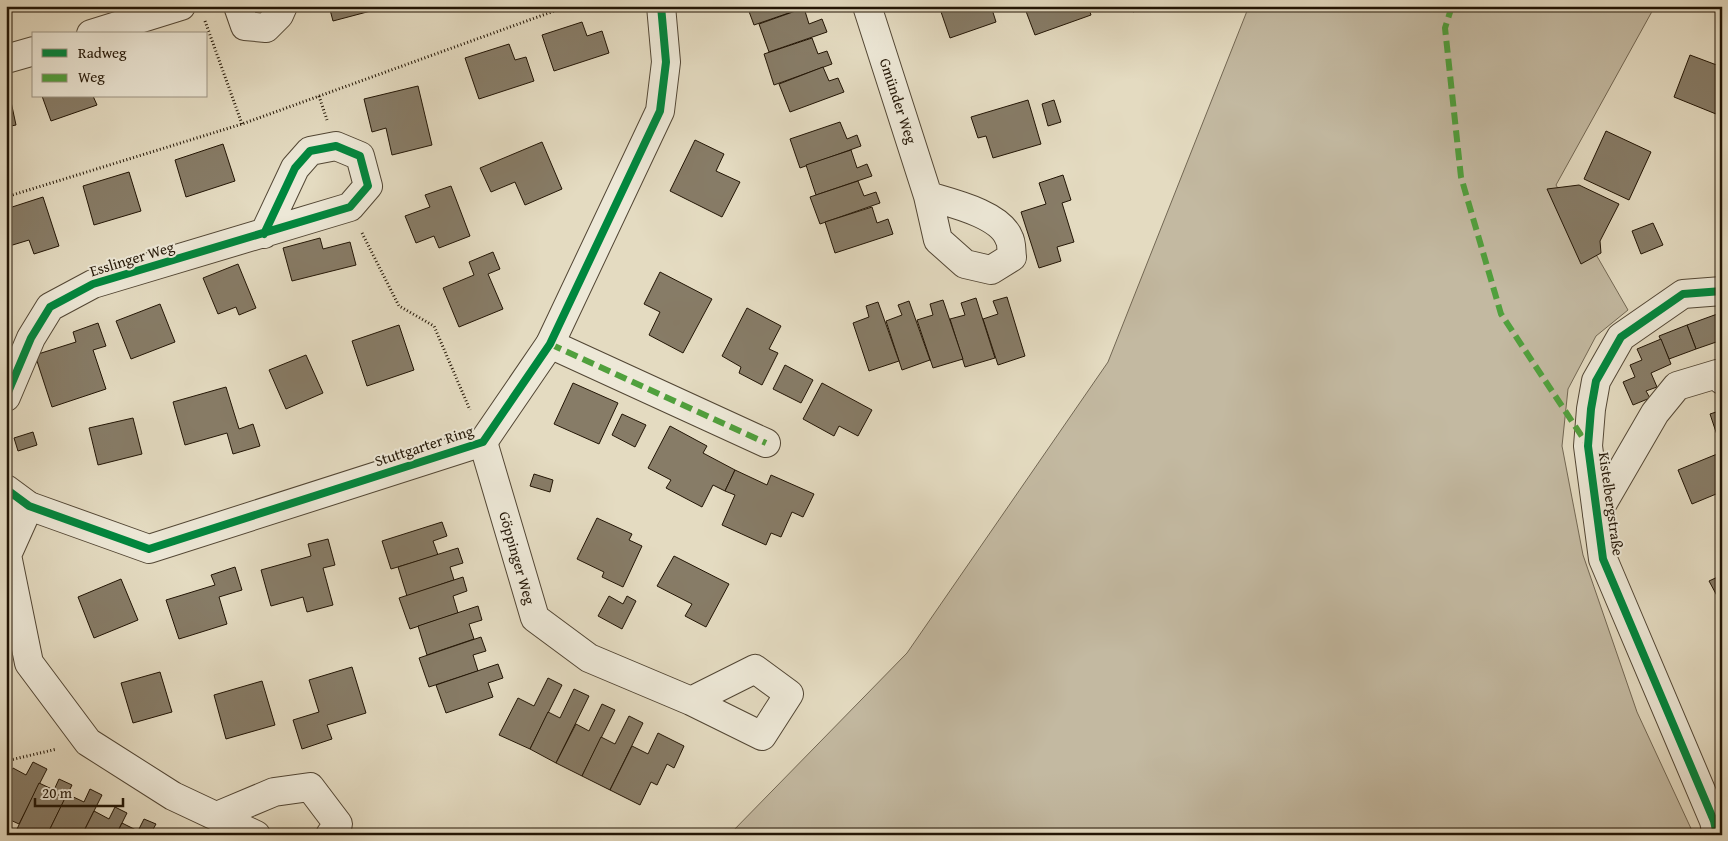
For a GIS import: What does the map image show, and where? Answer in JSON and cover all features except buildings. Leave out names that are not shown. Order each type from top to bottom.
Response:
[{"type":"street","points":[[238,6],[245,26],[266,28],[278,16],[283,6]]},
{"type":"street","name":"Stuttgarter Ring","points":[[6,489],[29,506],[150,549],[483,442],[550,344],[660,111],[666,62],[661,6]]},
{"type":"street","name":"Gmünder Weg","points":[[868,6],[928,196]]},
{"type":"street","points":[[100,32],[192,11]]},
{"type":"street","points":[[6,60],[32,52]]},
{"type":"street","points":[[264,234],[295,168],[310,151],[336,146],[360,156],[368,186],[350,208]]},
{"type":"street","name":"Esslinger Weg","points":[[6,397],[31,338],[50,307],[93,284],[350,208]]},
{"type":"street","name":"Kistelbergstraße","points":[[1717,835],[1714,821],[1603,559],[1588,446],[1591,409],[1596,381],[1621,337],[1683,294],[1722,291]]},
{"type":"street","points":[[550,344],[766,443]]},
{"type":"street","points":[[1597,513],[1655,413],[1677,386],[1717,374],[1722,380]]},
{"type":"street","name":"Göppinger Weg","points":[[483,442],[535,618],[589,658],[691,701]]},
{"type":"street","points":[[29,506],[7,555],[29,663],[88,742],[173,796],[256,835]]},
{"type":"street","points":[[217,816],[274,792],[310,787],[338,824],[330,835]]},
{"type":"path","points":[[6,197],[242,124],[568,6]]},
{"type":"path","points":[[192,11],[201,32]]},
{"type":"path","points":[[208,47],[242,124]]},
{"type":"path","points":[[350,208],[399,306],[434,326],[483,442]]},
{"type":"path","points":[[6,761],[88,742]]},
{"type":"shaded area","points":[[1249,6],[1655,6],[1556,185],[1628,310],[1596,336],[1568,389],[1562,446],[1583,555],[1637,712],[1694,835],[729,835],[907,653],[1108,362]]},
{"type":"marked path","points":[[1452,6],[1445,28],[1461,177],[1501,314],[1587,444]]},
{"type":"marked path","points":[[550,344],[766,443]]},
{"type":"cycle path","points":[[6,489],[29,506],[149,549],[483,442],[550,344],[660,111],[666,62],[661,6]]},
{"type":"cycle path","points":[[6,397],[31,338],[50,307],[93,284],[350,207],[368,186],[360,156],[336,146],[310,151],[295,168],[264,234]]},
{"type":"cycle path","points":[[1717,835],[1714,821],[1603,559],[1588,446],[1591,409],[1596,381],[1621,337],[1683,294],[1722,291]]}]
